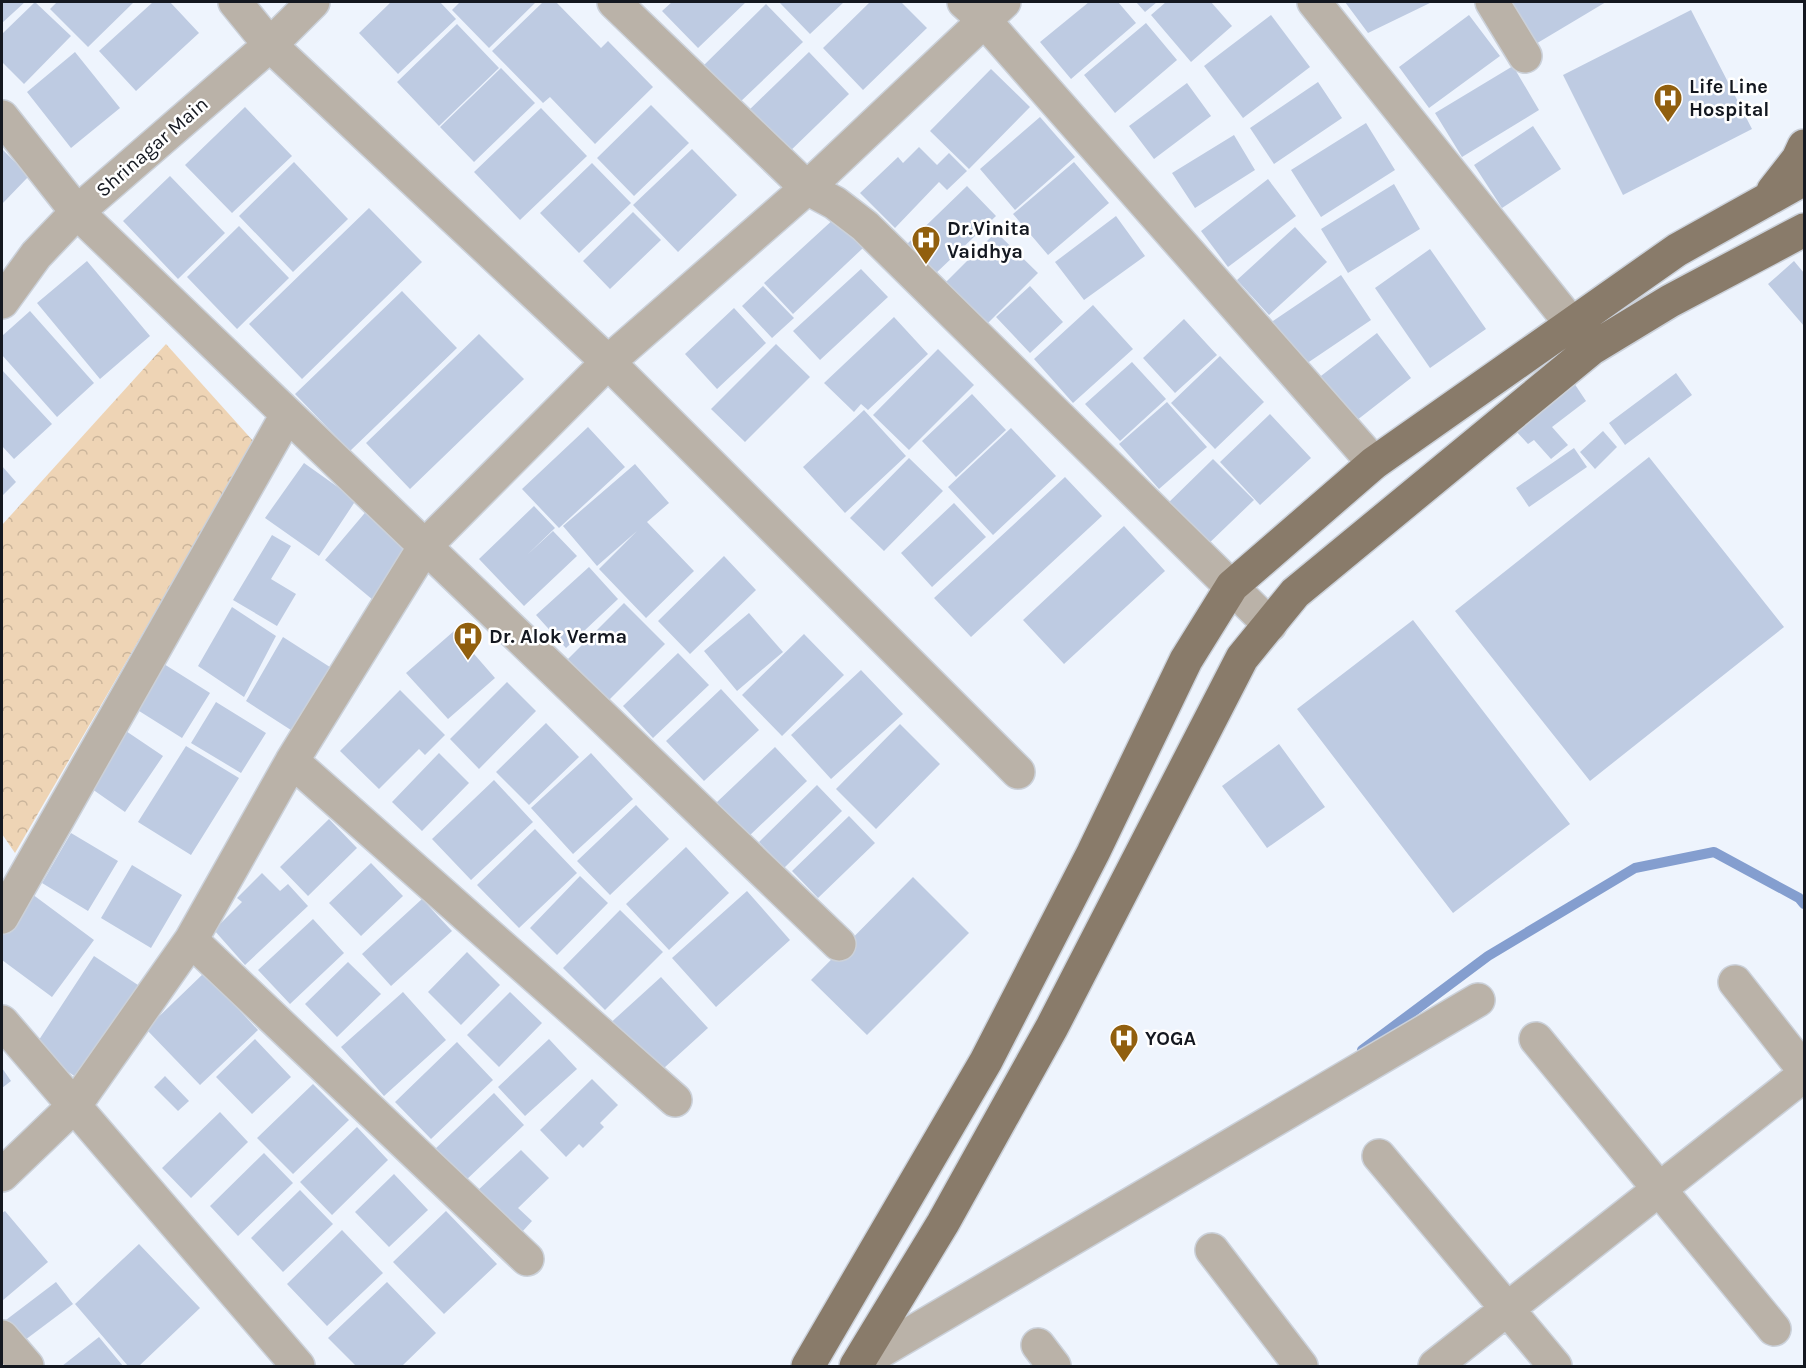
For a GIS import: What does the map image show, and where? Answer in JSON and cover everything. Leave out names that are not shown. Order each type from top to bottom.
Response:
[{"type":"main road","points":[[1767,200],[1798,159],[1804,146]]},
{"type":"main road","points":[[856,1366],[943,1223],[1052,1027],[1242,658],[1295,593],[1677,250],[1804,179]]},
{"type":"main road","points":[[808,1366],[986,1061],[1093,853],[1186,660],[1232,586],[1374,463],[1581,336],[1670,301],[1802,232]]},
{"type":"street","points":[[235,2],[270,45],[608,362],[1018,772]]},
{"type":"street","name":"Shrinagar Main","points":[[2,302],[36,255],[77,212],[270,45],[313,2]]},
{"type":"street","points":[[614,2],[807,188],[835,203],[865,226],[1269,625]]},
{"type":"street","points":[[1314,2],[1581,336]]},
{"type":"street","points":[[1492,2],[1525,56]]},
{"type":"street","points":[[2,1175],[75,1105],[191,940],[292,761],[425,546],[608,362],[807,188],[945,59],[984,7],[1374,463]]},
{"type":"street","points":[[2,117],[77,212],[839,944]]},
{"type":"street","points":[[2,917],[287,415]]},
{"type":"street","points":[[292,761],[675,1100]]},
{"type":"street","points":[[191,940],[527,1259]]},
{"type":"street","points":[[1735,982],[1804,1070]]},
{"type":"street","points":[[856,1366],[1478,1000]]},
{"type":"street","points":[[2,1022],[298,1366]]},
{"type":"street","points":[[1536,1039],[1774,1329]]},
{"type":"street","points":[[1435,1366],[1509,1310],[1804,1075]]},
{"type":"street","points":[[1379,1156],[1555,1366]]},
{"type":"street","points":[[1212,1250],[1301,1366]]},
{"type":"street","points":[[2,1337],[27,1366]]},
{"type":"green space","points":[[166,344],[254,442],[15,853],[2,834],[2,525]]},
{"type":"building","points":[[2,2],[25,2],[2,23]]},
{"type":"building","points":[[35,2],[71,36],[24,84],[2,62],[2,34]]},
{"type":"building","points":[[57,2],[134,2],[88,47],[50,9]]},
{"type":"building","points":[[153,2],[170,2],[199,33],[136,91],[99,51]]},
{"type":"building","points":[[391,2],[440,2],[456,19],[398,74],[359,33]]},
{"type":"building","points":[[460,2],[536,2],[489,48],[452,10]]},
{"type":"building","points":[[543,2],[556,2],[601,48],[608,41],[653,87],[595,144],[550,97],[543,103],[492,51]]},
{"type":"building","points":[[672,2],[746,2],[698,48],[662,11]]},
{"type":"building","points":[[779,2],[844,2],[810,34]]},
{"type":"building","points":[[870,2],[901,2],[927,28],[863,90],[823,48]]},
{"type":"building","points":[[1089,2],[1118,2],[1136,23],[1071,79],[1040,42]]},
{"type":"building","points":[[1136,2],[1157,2],[1145,12]]},
{"type":"building","points":[[1166,2],[1211,2],[1232,26],[1191,62],[1151,15]]},
{"type":"building","points":[[1345,2],[1432,2],[1368,33]]},
{"type":"building","points":[[1501,2],[1606,2],[1529,48]]},
{"type":"building","points":[[766,4],[803,42],[738,104],[702,67]]},
{"type":"building","points":[[1691,10],[1752,129],[1623,195],[1563,75]]},
{"type":"building","points":[[1271,15],[1310,67],[1243,118],[1204,66]]},
{"type":"building","points":[[1469,15],[1500,56],[1429,108],[1399,67]]},
{"type":"building","points":[[1146,23],[1177,60],[1115,113],[1084,75]]},
{"type":"building","points":[[457,24],[499,68],[439,126],[397,82]]},
{"type":"building","points":[[75,52],[120,108],[71,148],[27,92]]},
{"type":"building","points":[[809,52],[849,94],[785,156],[745,114]]},
{"type":"building","points":[[1513,66],[1539,110],[1462,157],[1435,113]]},
{"type":"building","points":[[501,68],[535,103],[474,162],[440,127]]},
{"type":"building","points":[[991,69],[1030,107],[969,169],[930,131]]},
{"type":"building","points":[[1318,82],[1342,118],[1274,164],[1250,128]]},
{"type":"building","points":[[1187,83],[1211,116],[1154,159],[1129,126]]},
{"type":"building","points":[[651,105],[689,143],[634,196],[597,158]]},
{"type":"building","points":[[245,107],[292,156],[232,213],[185,165]]},
{"type":"building","points":[[541,108],[587,156],[520,220],[474,172]]},
{"type":"building","points":[[1040,117],[1075,157],[1015,210],[980,169]]},
{"type":"building","points":[[1366,123],[1395,170],[1321,217],[1291,170]]},
{"type":"building","points":[[1533,126],[1561,169],[1502,208],[1474,165]]},
{"type":"building","points":[[1234,135],[1255,170],[1195,208],[1172,173]]},
{"type":"building","points":[[919,147],[937,165],[949,153],[967,171],[947,190],[939,182],[895,228],[860,193],[898,157],[903,163]]},
{"type":"building","points":[[2,149],[29,176],[2,204]]},
{"type":"building","points":[[692,149],[737,195],[678,252],[633,205]]},
{"type":"building","points":[[294,162],[348,219],[293,272],[239,216]]},
{"type":"building","points":[[1074,162],[1109,203],[1048,255],[1013,214]]},
{"type":"building","points":[[592,163],[631,203],[579,253],[540,213]]},
{"type":"building","points":[[170,176],[225,233],[178,279],[123,221]]},
{"type":"building","points":[[1268,179],[1296,216],[1228,267],[1201,231]]},
{"type":"building","points":[[1394,184],[1420,229],[1348,273],[1321,229]]},
{"type":"building","points":[[967,186],[996,216],[934,275],[906,245]]},
{"type":"building","points":[[369,208],[422,262],[302,379],[249,324]]},
{"type":"building","points":[[633,212],[661,240],[610,289],[583,261]]},
{"type":"building","points":[[1116,216],[1145,256],[1084,300],[1055,262]]},
{"type":"building","points":[[836,217],[863,248],[793,314],[764,283]]},
{"type":"building","points":[[239,226],[289,278],[237,329],[187,277]]},
{"type":"building","points":[[1295,227],[1327,262],[1269,315],[1237,280]]},
{"type":"building","points":[[996,232],[1038,273],[987,324],[946,282]]},
{"type":"building","points":[[1430,249],[1486,329],[1430,368],[1375,288]]},
{"type":"building","points":[[87,261],[150,336],[100,379],[37,303]]},
{"type":"building","points":[[1794,261],[1804,273],[1804,326],[1768,284]]},
{"type":"building","points":[[861,269],[888,297],[820,360],[793,331]]},
{"type":"building","points":[[1341,275],[1371,320],[1300,368],[1270,323]]},
{"type":"building","points":[[763,286],[794,318],[772,338],[742,306]]},
{"type":"building","points":[[1030,286],[1063,322],[1030,353],[996,317]]},
{"type":"building","points":[[402,291],[457,348],[350,451],[295,394]]},
{"type":"building","points":[[1093,305],[1133,349],[1073,403],[1034,359]]},
{"type":"building","points":[[734,308],[766,343],[717,389],[685,354]]},
{"type":"building","points":[[30,311],[94,383],[57,417],[2,355],[2,336]]},
{"type":"building","points":[[894,317],[928,354],[868,410],[861,404],[854,412],[824,383]]},
{"type":"building","points":[[1184,319],[1217,355],[1175,393],[1143,358]]},
{"type":"building","points":[[1377,333],[1411,378],[1352,424],[1317,379]]},
{"type":"building","points":[[479,334],[524,379],[410,489],[366,443]]},
{"type":"building","points":[[776,344],[810,377],[745,442],[711,409]]},
{"type":"building","points":[[938,349],[974,385],[909,450],[873,415]]},
{"type":"building","points":[[1220,356],[1264,402],[1215,449],[1171,403]]},
{"type":"building","points":[[1132,362],[1166,399],[1120,441],[1085,404]]},
{"type":"building","points":[[2,370],[52,424],[14,459],[2,446]]},
{"type":"building","points":[[1676,373],[1692,395],[1625,445],[1609,423]]},
{"type":"building","points":[[1574,383],[1586,401],[1552,427],[1568,445],[1551,459],[1534,440],[1528,444],[1514,429]]},
{"type":"building","points":[[972,394],[1006,430],[956,477],[922,441]]},
{"type":"building","points":[[1167,402],[1207,447],[1159,489],[1119,444]]},
{"type":"building","points":[[864,410],[906,456],[845,513],[803,467]]},
{"type":"building","points":[[1270,414],[1311,458],[1260,505],[1220,462]]},
{"type":"building","points":[[588,427],[625,467],[559,528],[522,489]]},
{"type":"building","points":[[1011,428],[1056,476],[993,535],[948,487]]},
{"type":"building","points":[[1603,431],[1617,447],[1595,469],[1580,452]]},
{"type":"building","points":[[1574,448],[1587,467],[1529,507],[1516,488]]},
{"type":"building","points":[[1649,457],[1784,627],[1590,781],[1455,611]]},
{"type":"building","points":[[909,458],[943,491],[884,551],[850,518]]},
{"type":"building","points":[[1213,459],[1254,500],[1204,548],[1164,507]]},
{"type":"building","points":[[304,463],[356,500],[319,556],[265,518]]},
{"type":"building","points":[[635,464],[669,503],[647,522],[694,571],[646,618],[599,569],[637,531],[597,566],[563,526]]},
{"type":"building","points":[[2,466],[16,482],[2,496]]},
{"type":"building","points":[[1065,477],[1102,516],[971,637],[934,598]]},
{"type":"building","points":[[954,503],[986,537],[932,587],[901,553]]},
{"type":"building","points":[[534,506],[555,528],[527,555],[553,531],[577,556],[524,606],[479,559]]},
{"type":"building","points":[[369,508],[416,548],[373,600],[325,560]]},
{"type":"building","points":[[1124,526],[1165,571],[1064,664],[1023,620]]},
{"type":"building","points":[[272,535],[291,546],[271,579],[296,594],[277,626],[233,600]]},
{"type":"building","points":[[724,556],[756,590],[690,654],[658,621]]},
{"type":"building","points":[[589,567],[618,599],[566,648],[536,615]]},
{"type":"building","points":[[624,603],[665,644],[609,700],[568,659]]},
{"type":"building","points":[[232,607],[276,636],[244,697],[198,666]]},
{"type":"building","points":[[749,613],[783,652],[737,691],[704,651]]},
{"type":"building","points":[[1413,620],[1570,824],[1453,913],[1297,709]]},
{"type":"building","points":[[454,631],[495,678],[448,719],[406,673]]},
{"type":"building","points":[[804,634],[844,675],[782,736],[742,695]]},
{"type":"building","points":[[283,637],[333,669],[294,732],[246,701]]},
{"type":"building","points":[[678,653],[709,685],[653,738],[623,706]]},
{"type":"building","points":[[156,659],[210,693],[182,738],[128,704]]},
{"type":"building","points":[[861,670],[903,714],[831,779],[791,735]]},
{"type":"building","points":[[507,682],[536,711],[479,769],[450,739]]},
{"type":"building","points":[[721,689],[759,730],[704,781],[666,741]]},
{"type":"building","points":[[400,690],[445,735],[425,755],[419,749],[379,789],[340,751]]},
{"type":"building","points":[[216,702],[266,733],[241,773],[191,743]]},
{"type":"building","points":[[546,723],[579,757],[529,805],[496,772]]},
{"type":"building","points":[[900,724],[940,764],[876,829],[836,789]]},
{"type":"building","points":[[120,727],[163,756],[125,812],[82,782]]},
{"type":"building","points":[[1279,744],[1325,807],[1267,848],[1222,786]]},
{"type":"building","points":[[186,746],[239,778],[191,855],[138,822]]},
{"type":"building","points":[[775,747],[807,781],[748,837],[716,803]]},
{"type":"building","points":[[439,753],[469,783],[422,831],[392,802]]},
{"type":"building","points":[[591,753],[633,799],[573,854],[531,808]]},
{"type":"building","points":[[494,780],[533,822],[471,880],[432,839]]},
{"type":"building","points":[[817,785],[842,811],[784,868],[759,842]]},
{"type":"building","points":[[636,805],[669,839],[610,895],[577,861]]},
{"type":"building","points":[[849,816],[875,843],[818,898],[792,871]]},
{"type":"building","points":[[329,819],[357,848],[308,896],[280,867]]},
{"type":"building","points":[[535,829],[577,873],[519,928],[477,885]]},
{"type":"building","points":[[71,833],[118,861],[88,911],[42,883]]},
{"type":"building","points":[[686,847],[729,893],[669,950],[626,904]]},
{"type":"building","points":[[371,863],[403,896],[361,936],[329,903]]},
{"type":"building","points":[[132,865],[182,895],[151,948],[101,918]]},
{"type":"building","points":[[262,873],[280,891],[288,884],[308,906],[245,965],[214,930],[242,902],[237,898]]},
{"type":"building","points":[[580,876],[608,903],[557,955],[530,928]]},
{"type":"building","points":[[913,877],[969,933],[867,1035],[811,980]]},
{"type":"building","points":[[747,891],[790,940],[716,1007],[672,958]]},
{"type":"building","points":[[32,894],[94,940],[52,997],[2,960],[2,934]]},
{"type":"building","points":[[422,899],[452,931],[391,986],[362,954]]},
{"type":"building","points":[[620,910],[663,952],[605,1010],[563,968]]},
{"type":"building","points":[[313,919],[344,953],[290,1004],[258,970]]},
{"type":"building","points":[[467,952],[500,985],[461,1025],[428,992]]},
{"type":"building","points":[[94,956],[141,987],[79,1079],[33,1049]]},
{"type":"building","points":[[348,962],[381,994],[337,1037],[305,1004]]},
{"type":"building","points":[[204,973],[258,1030],[200,1085],[146,1029]]},
{"type":"building","points":[[661,977],[708,1028],[653,1078],[606,1027]]},
{"type":"building","points":[[403,992],[446,1040],[384,1096],[341,1047]]},
{"type":"building","points":[[510,992],[542,1023],[499,1067],[467,1035]]},
{"type":"building","points":[[255,1039],[291,1077],[252,1114],[216,1077]]},
{"type":"building","points":[[549,1039],[577,1069],[525,1116],[498,1087]]},
{"type":"building","points":[[457,1042],[493,1080],[431,1139],[395,1102]]},
{"type":"building","points":[[2,1068],[11,1081],[2,1088]]},
{"type":"building","points":[[165,1076],[189,1101],[178,1111],[154,1087]]},
{"type":"building","points":[[592,1079],[618,1105],[600,1123],[604,1127],[583,1148],[579,1144],[566,1157],[540,1130]]},
{"type":"building","points":[[313,1084],[349,1120],[293,1174],[257,1138]]},
{"type":"building","points":[[494,1093],[524,1125],[464,1182],[434,1150]]},
{"type":"building","points":[[220,1112],[248,1142],[191,1198],[162,1168]]},
{"type":"building","points":[[357,1127],[388,1160],[332,1215],[300,1182]]},
{"type":"building","points":[[521,1150],[549,1178],[518,1208],[532,1221],[522,1232],[476,1192]]},
{"type":"building","points":[[264,1153],[293,1183],[238,1236],[210,1206]]},
{"type":"building","points":[[394,1174],[428,1210],[389,1247],[355,1212]]},
{"type":"building","points":[[300,1190],[333,1224],[283,1272],[251,1238]]},
{"type":"building","points":[[5,1211],[48,1262],[2,1301],[2,1213]]},
{"type":"building","points":[[446,1211],[497,1264],[444,1314],[393,1262]]},
{"type":"building","points":[[342,1230],[383,1273],[327,1326],[287,1284]]},
{"type":"building","points":[[139,1244],[200,1308],[139,1366],[128,1366],[75,1304]]},
{"type":"building","points":[[56,1282],[73,1304],[17,1346],[2,1323]]},
{"type":"building","points":[[387,1282],[436,1333],[402,1366],[356,1366],[328,1338]]},
{"type":"building","points":[[99,1337],[123,1366],[62,1366]]},
{"type":"waterway","points":[[1362,1050],[1488,956],[1635,868],[1714,852],[1799,898],[1804,904]]},
{"type":"place","name":"Life Line Hospital","points":[[1668,124]]},
{"type":"place","name":"Dr.Vinita Vaidhya","points":[[926,266]]},
{"type":"place","name":"Dr. Alok Verma","points":[[468,662]]},
{"type":"place","name":"YOGA","points":[[1124,1064]]}]
